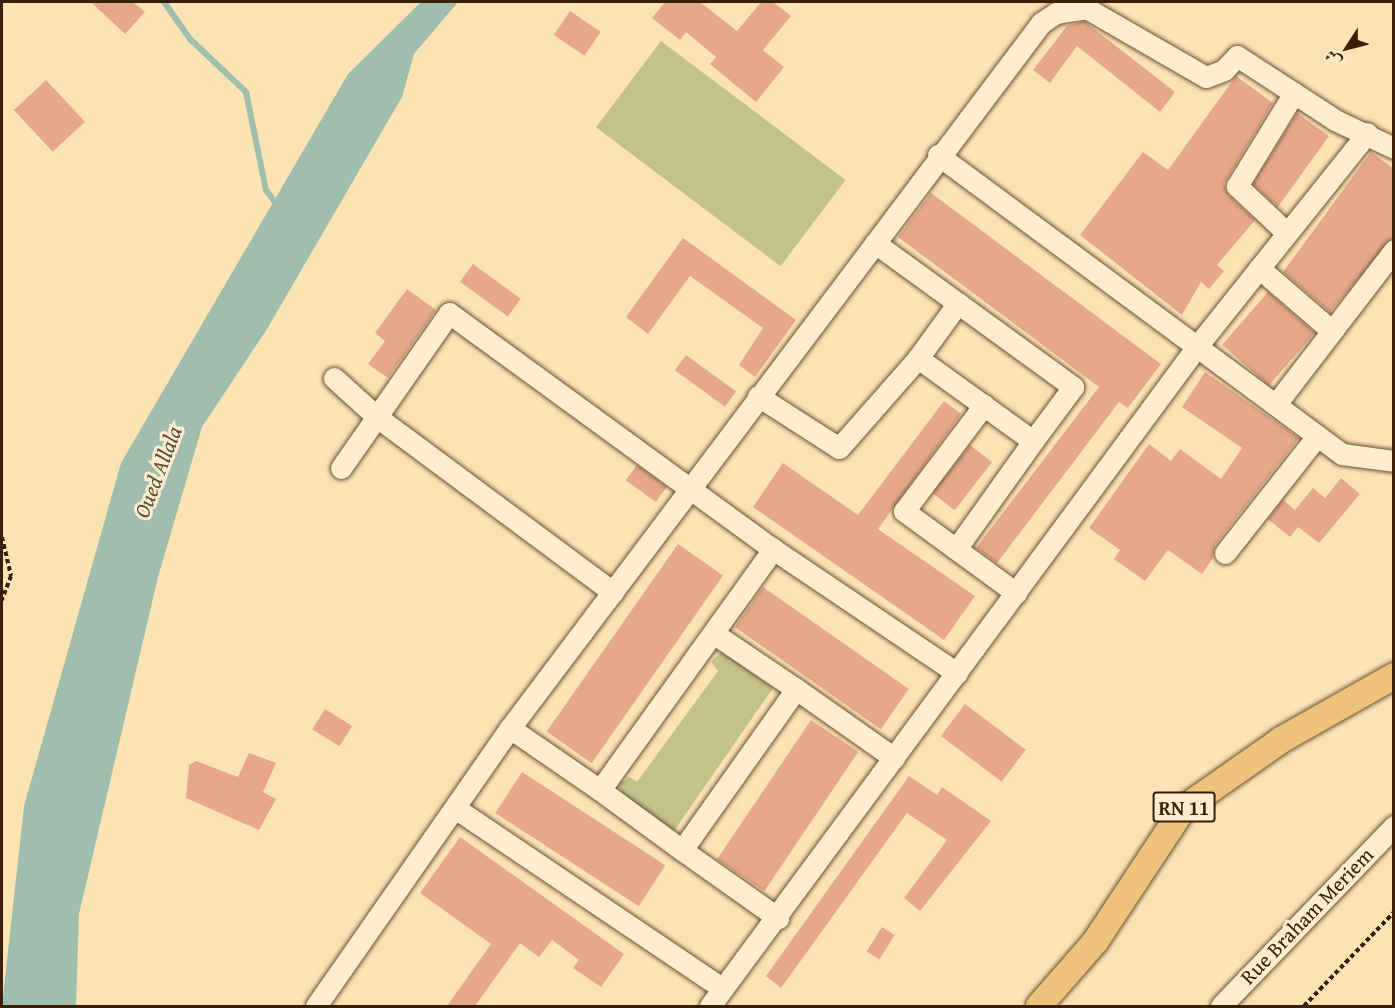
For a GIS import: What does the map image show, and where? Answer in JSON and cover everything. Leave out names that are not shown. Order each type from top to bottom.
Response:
[{"type":"main road","name":"RN 11","points":[[1039,1006],[1095,942],[1165,830],[1188,804],[1281,740],[1394,676]]},
{"type":"street","points":[[316,1006],[510,728],[875,243],[938,155],[1041,23],[1071,8],[1086,8],[1195,74],[1213,76],[1237,56],[1335,120],[1367,133],[1394,148]]},
{"type":"street","points":[[1287,233],[1238,186],[1294,93]]},
{"type":"street","points":[[710,1006],[778,918],[1198,345],[1367,133]]},
{"type":"street","points":[[938,155],[1198,345],[1342,454],[1394,460]]},
{"type":"street","points":[[875,243],[1073,387],[956,549]]},
{"type":"street","points":[[1276,404],[1394,250]]},
{"type":"street","points":[[1259,268],[1332,331]]},
{"type":"street","points":[[758,396],[839,448],[918,358],[957,303]]},
{"type":"street","points":[[340,468],[449,313],[690,486],[773,549],[957,672]]},
{"type":"street","points":[[918,358],[1033,441]]},
{"type":"street","points":[[334,378],[376,417],[613,592]]},
{"type":"street","points":[[984,405],[904,511],[1016,593]]},
{"type":"street","points":[[1225,553],[1317,436]]},
{"type":"street","points":[[600,790],[716,635],[773,549]]},
{"type":"street","points":[[716,635],[894,758]]},
{"type":"street","points":[[682,850],[796,689]]},
{"type":"street","points":[[510,728],[778,918]]},
{"type":"street","points":[[455,808],[723,989]]},
{"type":"street","name":"Rue Braham Meriem","points":[[1221,1006],[1394,826]]},
{"type":"path","points":[[2,537],[11,576],[2,600]]},
{"type":"path","points":[[1304,1006],[1394,912]]},
{"type":"green space","points":[[661,41],[845,180],[780,266],[596,127]]},
{"type":"green space","points":[[722,651],[773,688],[674,831],[625,798],[618,784],[630,777],[637,782],[718,671],[711,662]]},
{"type":"water","name":"Oued Allala","points":[[421,2],[458,2],[414,54],[402,97],[267,329],[202,427],[158,577],[79,914],[76,1006],[2,1006],[24,806],[121,463],[348,74]]},
{"type":"building","points":[[91,2],[133,2],[145,12],[125,34]]},
{"type":"building","points":[[665,2],[700,2],[737,31],[761,2],[773,2],[791,16],[763,50],[784,67],[756,102],[710,64],[716,57],[686,32],[680,40],[652,18]]},
{"type":"building","points":[[570,11],[601,32],[584,56],[554,35]]},
{"type":"building","points":[[1084,21],[1175,92],[1160,112],[1077,46],[1050,83],[1033,70],[1067,26]]},
{"type":"building","points":[[1236,76],[1273,103],[1224,184],[1228,195],[1255,220],[1217,265],[1224,271],[1209,289],[1201,282],[1182,315],[1080,235],[1143,152],[1168,170]]},
{"type":"building","points":[[46,80],[85,122],[53,152],[14,110]]},
{"type":"building","points":[[1297,113],[1329,136],[1278,207],[1253,184]]},
{"type":"building","points":[[1371,152],[1394,169],[1394,236],[1330,312],[1283,272]]},
{"type":"building","points":[[931,193],[1161,364],[1128,408],[1119,402],[997,563],[976,548],[1099,387],[898,237]]},
{"type":"building","points":[[683,238],[796,320],[755,377],[739,365],[763,328],[690,276],[648,334],[626,317]]},
{"type":"building","points":[[473,264],[521,299],[508,316],[460,282]]},
{"type":"building","points":[[407,289],[436,310],[388,378],[368,364],[385,341],[375,333]]},
{"type":"building","points":[[1268,292],[1315,333],[1269,386],[1222,345]]},
{"type":"building","points":[[686,355],[736,391],[725,407],[675,370]]},
{"type":"building","points":[[1205,372],[1299,438],[1215,545],[1213,558],[1202,574],[1168,550],[1145,581],[1114,559],[1120,550],[1089,528],[1149,444],[1171,461],[1180,449],[1221,479],[1242,448],[1182,407]]},
{"type":"building","points":[[944,401],[961,414],[878,529],[975,596],[944,640],[753,507],[783,463],[858,515]]},
{"type":"building","points":[[970,445],[992,462],[955,510],[932,493]]},
{"type":"building","points":[[637,465],[667,487],[656,502],[626,480]]},
{"type":"building","points":[[1341,478],[1360,494],[1319,543],[1298,527],[1290,537],[1268,519],[1283,500],[1295,510],[1313,488],[1325,498]]},
{"type":"building","points":[[678,544],[723,576],[592,763],[547,732]]},
{"type":"building","points":[[763,587],[909,689],[881,729],[735,627]]},
{"type":"building","points":[[965,704],[1026,750],[1002,782],[941,736]]},
{"type":"building","points":[[325,709],[352,726],[339,746],[312,729]]},
{"type":"building","points":[[811,720],[858,752],[764,891],[717,859]]},
{"type":"building","points":[[249,753],[276,763],[263,792],[276,799],[259,830],[186,798],[189,765],[196,761],[238,777]]},
{"type":"building","points":[[522,772],[665,865],[639,906],[495,813]]},
{"type":"building","points":[[909,776],[937,795],[942,787],[991,821],[920,911],[904,898],[947,840],[907,813],[781,988],[766,976]]},
{"type":"building","points":[[460,837],[624,954],[601,987],[573,968],[579,960],[552,940],[539,957],[520,943],[475,1006],[447,1006],[491,944],[420,893]]},
{"type":"building","points":[[882,927],[895,935],[879,960],[867,952]]},
{"type":"waterway","points":[[164,2],[190,39],[246,92],[266,190],[278,206]]}]
